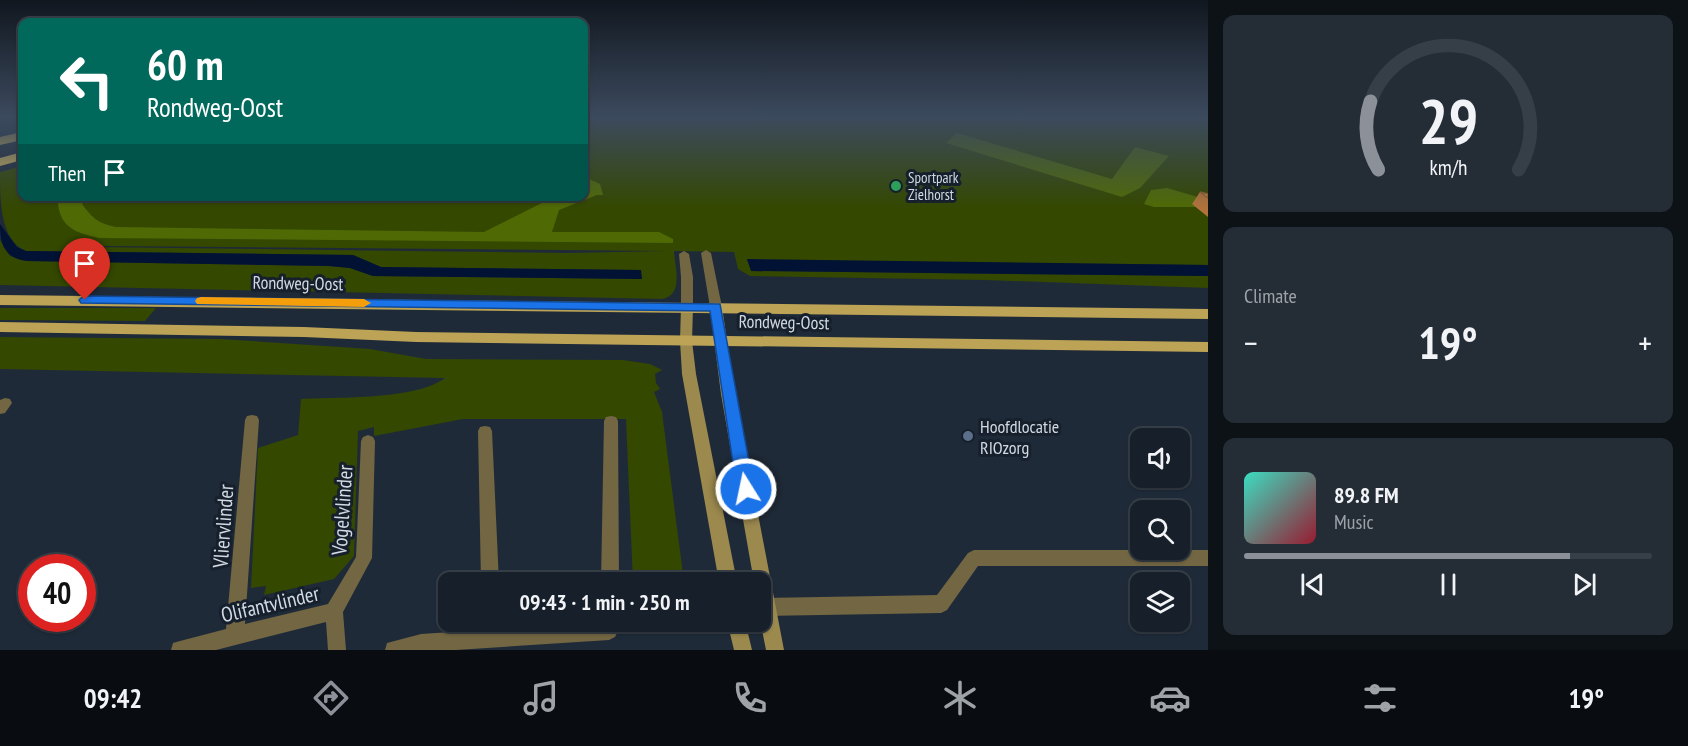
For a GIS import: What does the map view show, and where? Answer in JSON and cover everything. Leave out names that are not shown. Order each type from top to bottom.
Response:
[{"type":"highway","points":[[0,162],[18,157]]},
{"type":"main road","name":"Rondweg-Oost","points":[[0,300],[1208,314]]},
{"type":"main road","name":"Rondweg-Oost","points":[[0,327],[686,341],[1208,347]]},
{"type":"street","points":[[706,253],[758,572]]},
{"type":"street","points":[[684,254],[687,277],[686,341],[692,388],[726,572]]},
{"type":"street","name":"Vliervlinder","points":[[235,635],[252,420]]},
{"type":"street","points":[[610,572],[611,421]]},
{"type":"street","points":[[485,430],[490,572]]},
{"type":"street","name":"Vogelvlinder","points":[[334,611],[364,558],[368,441]]},
{"type":"street","points":[[771,606],[941,604],[974,558],[1208,558]]},
{"type":"street","name":"Olifantvlinder","points":[[180,650],[334,611],[337,650]]},
{"type":"street","points":[[394,650],[481,632]]},
{"type":"street","points":[[739,632],[743,650]]},
{"type":"street","points":[[771,632],[776,650]]},
{"type":"green space","name":"Sportpark Zielhorst","points":[[588,148],[1208,148],[1208,265],[747,260],[752,271],[1208,276],[1208,288],[985,280],[750,276],[738,269],[734,252],[674,251],[676,287],[669,296],[662,299],[0,285],[0,240],[10,256],[27,261],[329,266],[350,268],[373,276],[642,279],[640,270],[381,267],[353,255],[26,251],[17,246],[6,229],[1,206],[0,172],[18,167],[18,201],[588,201]],"holes":[[[94,247],[665,251],[567,253]]]},
{"type":"green space","points":[[963,148],[1009,148],[1112,179],[1134,148],[1169,156],[1140,188],[1122,197]]},
{"type":"green space","points":[[588,179],[600,184],[603,195],[588,199]]},
{"type":"green space","points":[[1167,188],[1208,200],[1202,207],[1154,207],[1144,204],[1151,190]]},
{"type":"green space","points":[[61,201],[84,201],[82,204],[96,220],[116,227],[484,232],[546,201],[582,201],[559,210],[552,232],[659,232],[673,239],[673,243],[99,238],[78,232],[67,224],[58,204]]},
{"type":"green space","points":[[0,308],[156,308],[145,321],[0,320]]},
{"type":"green space","points":[[0,337],[221,339],[370,349],[426,359],[623,360],[650,364],[662,370],[655,374],[656,383],[660,389],[654,392],[662,412],[683,572],[633,572],[626,419],[463,419],[374,436],[374,427],[358,431],[354,556],[334,579],[264,595],[266,586],[251,588],[258,448],[298,435],[301,399],[396,394],[432,385],[445,378],[0,369]]},
{"type":"water","points":[[0,224],[17,247],[26,251],[353,255],[381,267],[641,270],[642,279],[373,276],[350,268],[329,266],[27,261],[13,257],[5,249],[2,244]]},
{"type":"water","points":[[747,259],[1208,265],[1208,276],[751,271]]},
{"type":"slow traffic","points":[[201,301],[364,303]]},
{"type":"place","name":"Sportpark Zielhorst","points":[[896,186]]},
{"type":"place","name":"Hoofdlocatie RIOzorg","points":[[968,436]]},
{"type":"route","points":[[85,300],[716,307],[725,374],[746,489]]}]
